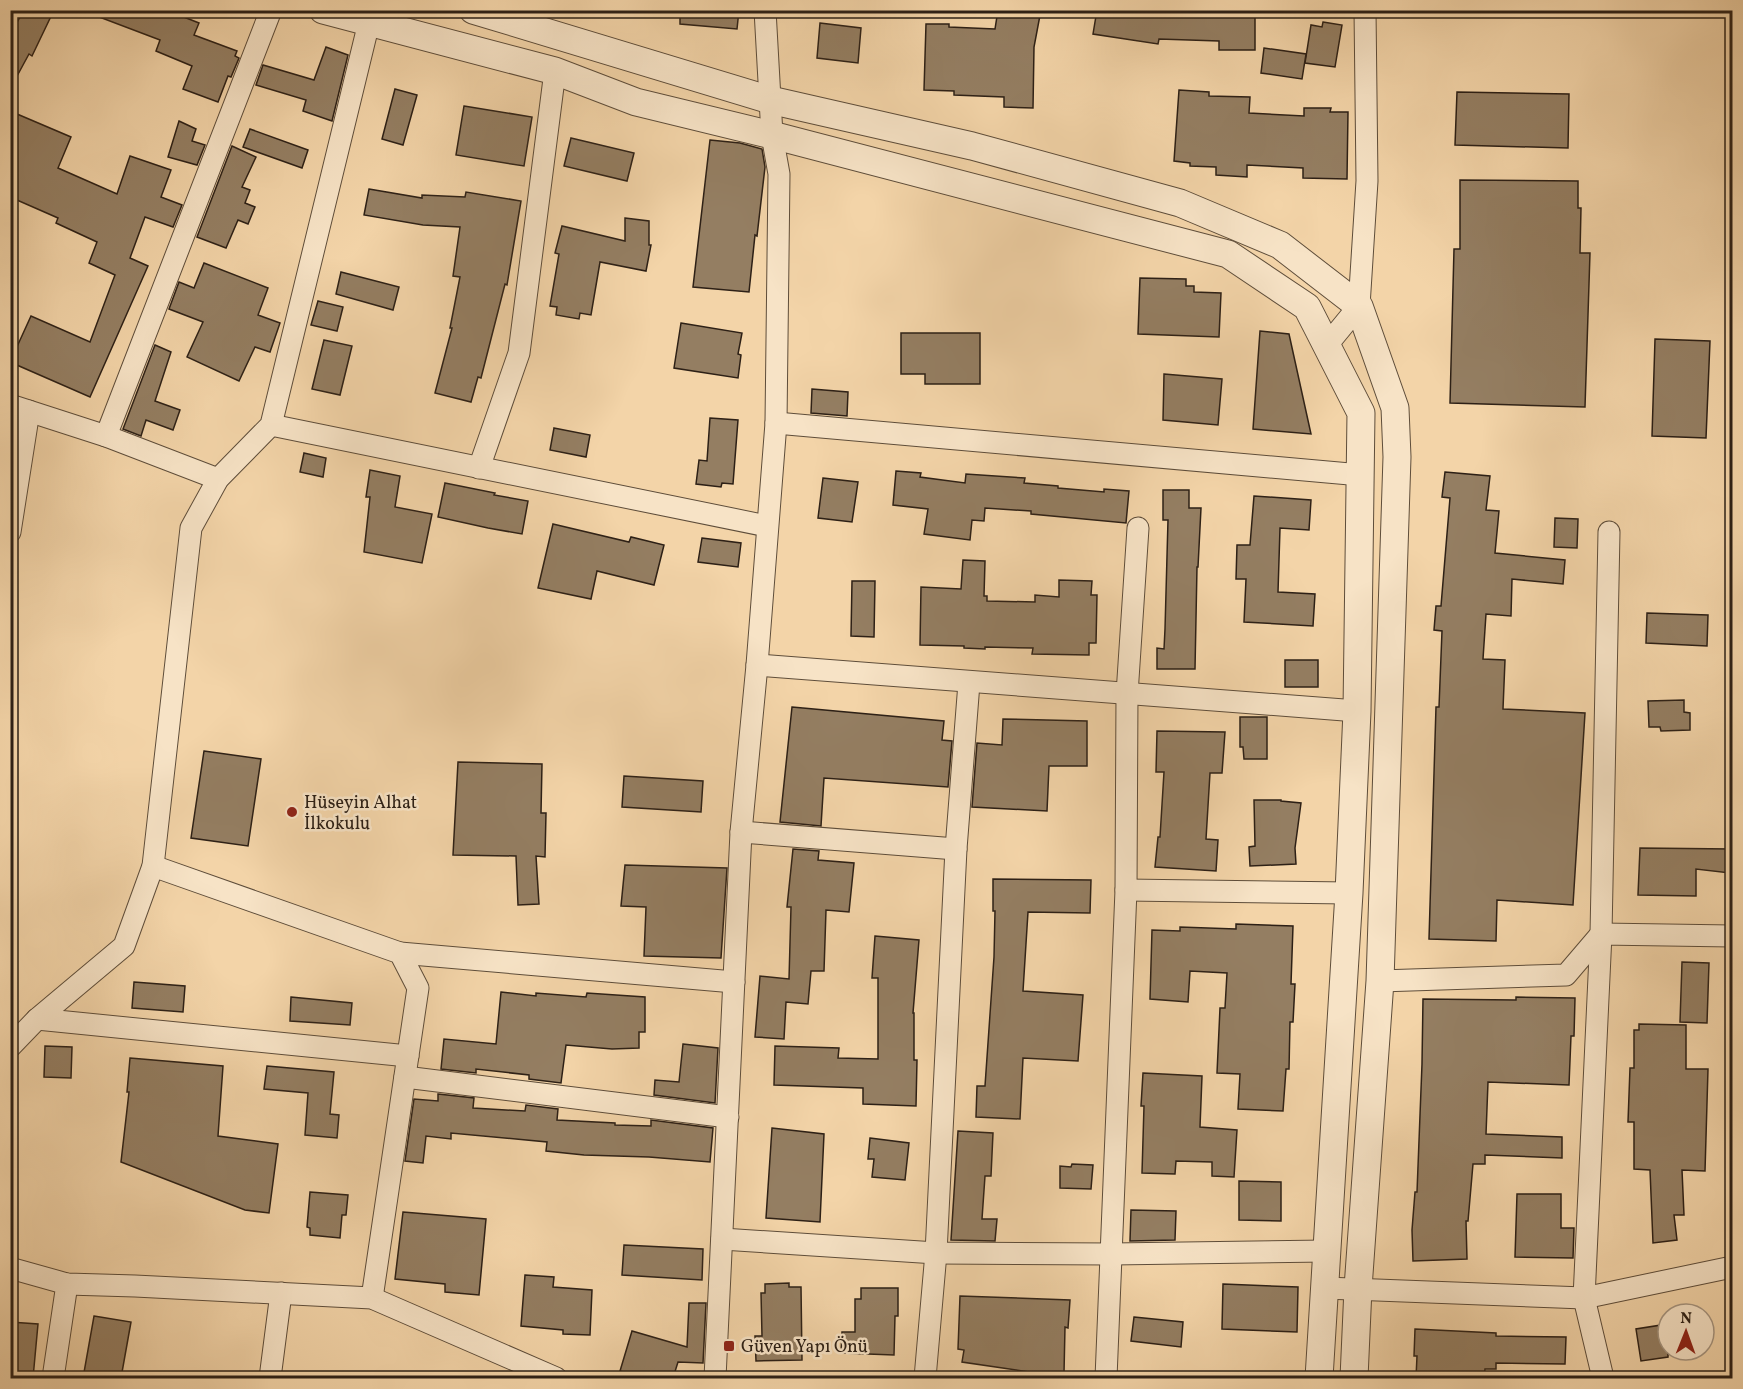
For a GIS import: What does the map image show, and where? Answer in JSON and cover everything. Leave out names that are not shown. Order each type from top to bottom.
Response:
[{"type":"street","points":[[106,436],[271,10]]},
{"type":"street","points":[[323,10],[371,17],[555,71],[636,102],[772,135],[1228,254],[1307,307],[1361,413],[1357,711],[1319,1378]]},
{"type":"street","points":[[473,10],[770,100],[972,146],[1180,203],[1280,245],[1359,306]]},
{"type":"street","points":[[715,1378],[741,832],[776,423],[778,174],[772,135],[765,10]]},
{"type":"street","points":[[1354,1378],[1358,1288],[1380,981],[1397,458],[1395,408],[1359,306],[1367,181],[1365,10]]},
{"type":"street","points":[[10,1047],[37,1019],[124,946],[153,866],[191,528],[218,479],[271,425],[371,17]]},
{"type":"street","points":[[479,468],[519,353],[555,71]]},
{"type":"street","points":[[1327,345],[1359,306]]},
{"type":"street","points":[[10,532],[20,408],[106,436],[218,479]]},
{"type":"street","points":[[776,423],[1361,475]]},
{"type":"street","points":[[271,425],[767,526]]},
{"type":"street","points":[[1106,1378],[1126,890],[1127,694],[1138,528]]},
{"type":"street","points":[[1603,1378],[1584,1298],[1601,934],[1609,532]]},
{"type":"street","points":[[757,665],[1357,711]]},
{"type":"street","points":[[925,1378],[936,1253],[956,849],[969,683]]},
{"type":"street","points":[[741,832],[956,849]]},
{"type":"street","points":[[153,866],[400,953],[734,982]]},
{"type":"street","points":[[1126,890],[1348,893]]},
{"type":"street","points":[[1380,981],[1566,975],[1601,934]]},
{"type":"street","points":[[1601,934],[1732,936]]},
{"type":"street","points":[[372,1298],[418,988],[400,953]]},
{"type":"street","points":[[37,1019],[406,1067],[728,1117]]},
{"type":"street","points":[[722,1239],[936,1253],[1112,1254],[1326,1251]]},
{"type":"street","points":[[1325,1288],[1584,1298],[1732,1267]]},
{"type":"street","points":[[10,1268],[67,1284],[372,1298],[556,1378]]},
{"type":"street","points":[[53,1378],[67,1284]]},
{"type":"street","points":[[270,1378],[281,1293]]},
{"type":"building","points":[[24,10],[54,10],[32,56],[29,54],[10,89],[10,35]]},
{"type":"building","points":[[86,10],[166,10],[199,23],[194,35],[237,51],[235,56],[239,58],[231,77],[228,76],[218,102],[183,89],[192,66],[156,51],[160,40],[86,12]]},
{"type":"building","points":[[680,10],[739,10],[737,29],[680,24]]},
{"type":"building","points":[[998,10],[1041,10],[1034,47],[1033,108],[1004,107],[1004,97],[954,95],[954,91],[924,90],[926,24],[995,29]]},
{"type":"building","points":[[1097,10],[1255,10],[1255,50],[1219,50],[1219,41],[1159,39],[1158,44],[1093,34]]},
{"type":"building","points":[[1323,22],[1342,25],[1335,67],[1305,63],[1311,25],[1322,27]]},
{"type":"building","points":[[820,23],[861,28],[858,63],[817,58]]},
{"type":"building","points":[[326,47],[348,55],[332,121],[303,111],[306,100],[256,85],[263,65],[314,80]]},
{"type":"building","points":[[1264,48],[1306,54],[1302,79],[1261,73]]},
{"type":"building","points":[[395,89],[417,95],[403,145],[382,139]]},
{"type":"building","points":[[1179,90],[1209,92],[1209,96],[1250,97],[1249,113],[1304,116],[1304,108],[1331,108],[1330,112],[1348,112],[1347,179],[1303,178],[1303,168],[1247,165],[1247,177],[1216,175],[1216,167],[1190,166],[1190,163],[1174,161]]},
{"type":"building","points":[[1457,92],[1569,94],[1568,148],[1455,145]]},
{"type":"building","points":[[464,106],[532,117],[524,166],[456,155]]},
{"type":"building","points":[[10,111],[71,137],[58,168],[117,194],[130,156],[171,170],[161,197],[182,205],[173,227],[145,217],[130,258],[148,266],[90,397],[10,362],[31,316],[90,342],[115,275],[89,263],[97,242],[56,223],[58,218],[10,197]]},
{"type":"building","points":[[179,121],[196,129],[192,141],[205,145],[197,165],[168,157]]},
{"type":"building","points":[[250,129],[308,150],[302,168],[243,147]]},
{"type":"building","points":[[571,138],[634,153],[627,181],[564,166]]},
{"type":"building","points":[[710,140],[740,143],[762,149],[765,167],[749,292],[693,287]]},
{"type":"building","points":[[232,146],[256,157],[242,187],[250,190],[245,203],[255,207],[248,224],[238,220],[226,248],[197,237]]},
{"type":"building","points":[[1460,180],[1578,181],[1578,208],[1581,208],[1580,253],[1590,253],[1585,407],[1450,403],[1454,249],[1460,249]]},
{"type":"building","points":[[369,189],[422,198],[422,195],[465,197],[466,192],[521,201],[507,285],[505,284],[481,378],[478,377],[471,402],[435,393],[452,328],[450,328],[460,277],[453,276],[460,227],[423,225],[364,215]]},
{"type":"building","points":[[625,218],[649,221],[649,245],[651,245],[646,271],[600,262],[591,315],[580,313],[579,319],[556,315],[557,307],[550,306],[559,254],[555,253],[562,226],[625,241]]},
{"type":"building","points":[[204,263],[268,288],[258,315],[280,323],[270,352],[255,347],[239,381],[187,357],[203,322],[169,309],[179,282],[194,288]]},
{"type":"building","points":[[341,272],[399,287],[393,310],[336,294]]},
{"type":"building","points":[[1140,278],[1186,279],[1186,286],[1194,286],[1194,292],[1221,293],[1219,337],[1138,334]]},
{"type":"building","points":[[318,301],[343,307],[337,331],[311,325]]},
{"type":"building","points":[[681,323],[742,333],[738,354],[741,355],[738,378],[674,368]]},
{"type":"building","points":[[1260,331],[1289,334],[1311,434],[1253,429]]},
{"type":"building","points":[[901,333],[980,333],[980,384],[925,384],[925,374],[901,374]]},
{"type":"building","points":[[1655,339],[1710,341],[1706,438],[1652,436]]},
{"type":"building","points":[[324,340],[352,346],[340,395],[312,389]]},
{"type":"building","points":[[155,345],[171,352],[155,401],[180,410],[173,430],[146,420],[141,436],[123,429]]},
{"type":"building","points":[[1164,374],[1222,379],[1218,425],[1163,420]]},
{"type":"building","points":[[812,389],[848,392],[847,416],[811,413]]},
{"type":"building","points":[[710,418],[738,420],[733,484],[722,483],[721,487],[696,484],[699,460],[707,461]]},
{"type":"building","points":[[554,428],[590,435],[586,457],[550,450]]},
{"type":"building","points":[[304,453],[326,458],[323,477],[300,472]]},
{"type":"building","points":[[370,470],[400,476],[395,507],[432,514],[422,563],[364,552],[370,497],[366,497]]},
{"type":"building","points":[[896,471],[921,473],[920,477],[965,483],[966,474],[1025,478],[1024,483],[1058,486],[1058,488],[1104,492],[1104,489],[1129,491],[1126,523],[1031,514],[1031,511],[985,508],[984,521],[972,520],[970,540],[924,534],[928,509],[893,505]]},
{"type":"building","points":[[1445,472],[1490,476],[1486,510],[1499,511],[1495,553],[1565,560],[1563,584],[1512,579],[1511,616],[1486,614],[1483,659],[1505,660],[1503,709],[1585,713],[1573,905],[1497,900],[1496,941],[1429,939],[1436,707],[1439,707],[1442,631],[1434,630],[1436,606],[1441,606],[1450,498],[1442,497]]},
{"type":"building","points":[[823,478],[858,482],[852,522],[818,518]]},
{"type":"building","points":[[445,483],[528,501],[522,534],[438,517]]},
{"type":"building","points":[[1163,490],[1189,490],[1189,508],[1201,508],[1195,669],[1157,669],[1157,648],[1164,649],[1165,629],[1168,520],[1163,520]]},
{"type":"building","points":[[1254,496],[1311,500],[1309,530],[1280,528],[1278,592],[1315,594],[1313,626],[1244,622],[1246,579],[1236,579],[1237,545],[1250,545]]},
{"type":"building","points":[[1555,518],[1578,519],[1577,548],[1554,547]]},
{"type":"building","points":[[553,524],[629,542],[631,537],[664,545],[654,585],[597,571],[591,599],[538,588]]},
{"type":"building","points":[[702,538],[741,543],[738,567],[698,562]]},
{"type":"building","points":[[963,560],[985,561],[984,596],[987,596],[987,601],[1035,602],[1035,595],[1059,597],[1059,580],[1092,581],[1091,595],[1097,595],[1096,643],[1089,643],[1089,655],[1032,654],[1033,648],[985,647],[985,649],[920,645],[921,587],[961,589]]},
{"type":"building","points":[[852,581],[875,581],[874,637],[851,636]]},
{"type":"building","points":[[1647,613],[1708,615],[1707,646],[1646,643]]},
{"type":"building","points":[[1285,660],[1318,660],[1318,687],[1285,687]]},
{"type":"building","points":[[1684,700],[1684,712],[1690,713],[1690,730],[1661,731],[1660,727],[1649,727],[1648,701]]},
{"type":"building","points":[[792,707],[944,721],[942,740],[952,741],[948,787],[824,778],[821,826],[780,822]]},
{"type":"building","points":[[1240,717],[1267,717],[1267,759],[1244,759],[1243,747],[1240,747]]},
{"type":"building","points":[[1003,719],[1087,721],[1087,766],[1049,766],[1047,811],[972,807],[977,743],[1002,745]]},
{"type":"building","points":[[1157,731],[1225,732],[1222,773],[1210,773],[1206,839],[1218,840],[1216,871],[1155,867],[1158,837],[1160,837],[1164,772],[1156,772]]},
{"type":"building","points":[[204,751],[261,759],[248,846],[191,838]]},
{"type":"building","points":[[458,762],[542,764],[541,813],[546,813],[545,857],[536,856],[539,904],[518,905],[516,856],[453,855]]},
{"type":"building","points":[[624,776],[703,781],[701,812],[622,807]]},
{"type":"building","points":[[1254,800],[1301,803],[1295,848],[1296,864],[1250,866],[1249,847],[1255,846]]},
{"type":"building","points":[[1640,848],[1732,849],[1730,873],[1696,869],[1696,896],[1638,895]]},
{"type":"building","points":[[793,849],[819,851],[818,860],[854,863],[849,912],[826,910],[824,971],[811,971],[808,1004],[786,1002],[784,1039],[755,1037],[760,976],[789,979],[791,907],[787,907]]},
{"type":"building","points":[[625,865],[727,868],[721,958],[644,956],[646,907],[621,906]]},
{"type":"building","points":[[993,879],[1091,880],[1090,913],[1028,912],[1023,991],[1083,995],[1078,1061],[1023,1058],[1020,1119],[976,1117],[977,1086],[985,1086],[994,957]]},
{"type":"building","points":[[1236,924],[1293,926],[1291,984],[1295,984],[1293,1022],[1290,1022],[1289,1069],[1286,1069],[1283,1111],[1238,1109],[1240,1074],[1217,1073],[1220,1008],[1225,1008],[1227,973],[1190,971],[1188,1002],[1150,999],[1152,930],[1180,931],[1180,927],[1236,929]]},
{"type":"building","points":[[875,936],[919,940],[913,1013],[914,1060],[917,1060],[916,1106],[863,1104],[863,1088],[774,1085],[775,1046],[839,1048],[838,1058],[878,1059],[878,978],[872,978]]},
{"type":"building","points":[[1682,962],[1709,963],[1707,1023],[1680,1022]]},
{"type":"building","points":[[134,982],[185,986],[183,1012],[132,1008]]},
{"type":"building","points":[[501,992],[536,996],[536,993],[586,997],[587,993],[645,997],[645,1032],[639,1032],[639,1048],[612,1049],[566,1045],[561,1083],[529,1079],[529,1075],[476,1069],[476,1073],[441,1069],[444,1039],[496,1044]]},
{"type":"building","points":[[291,997],[352,1003],[350,1025],[290,1021]]},
{"type":"building","points":[[1516,997],[1575,998],[1569,1085],[1488,1082],[1486,1134],[1562,1137],[1562,1158],[1485,1155],[1485,1164],[1473,1164],[1468,1221],[1466,1221],[1467,1259],[1413,1261],[1412,1230],[1415,1192],[1417,1192],[1423,999],[1516,1000]]},
{"type":"building","points":[[1639,1024],[1686,1025],[1686,1069],[1708,1069],[1705,1171],[1682,1170],[1684,1215],[1674,1215],[1677,1240],[1653,1243],[1650,1170],[1634,1169],[1634,1122],[1628,1122],[1630,1068],[1634,1068],[1634,1030],[1639,1030]]},
{"type":"building","points":[[683,1044],[718,1048],[715,1103],[654,1095],[655,1080],[679,1082]]},
{"type":"building","points":[[45,1046],[72,1047],[71,1078],[44,1077]]},
{"type":"building","points":[[130,1058],[223,1066],[218,1136],[278,1144],[269,1213],[245,1210],[121,1162],[129,1092],[127,1092]]},
{"type":"building","points":[[267,1066],[334,1072],[330,1114],[339,1115],[337,1138],[305,1135],[308,1093],[264,1089]]},
{"type":"building","points":[[1143,1073],[1202,1076],[1200,1127],[1237,1130],[1234,1177],[1212,1176],[1212,1162],[1176,1161],[1175,1174],[1142,1173]]},
{"type":"building","points":[[438,1094],[474,1098],[473,1108],[525,1111],[526,1105],[558,1109],[557,1120],[651,1126],[651,1120],[713,1128],[710,1162],[546,1151],[547,1142],[451,1133],[451,1139],[426,1136],[423,1163],[405,1161],[414,1099],[438,1101]]},
{"type":"building","points":[[772,1128],[824,1134],[820,1222],[766,1218]]},
{"type":"building","points":[[958,1131],[993,1133],[991,1176],[985,1176],[982,1219],[997,1219],[995,1241],[951,1240]]},
{"type":"building","points":[[870,1138],[909,1143],[905,1180],[872,1177],[874,1159],[868,1159]]},
{"type":"building","points":[[1072,1164],[1093,1165],[1091,1189],[1060,1188],[1060,1166],[1071,1167]]},
{"type":"building","points":[[1239,1181],[1281,1182],[1281,1221],[1239,1220]]},
{"type":"building","points":[[310,1192],[348,1195],[346,1215],[342,1215],[340,1238],[310,1235],[310,1228],[307,1227]]},
{"type":"building","points":[[1517,1194],[1561,1194],[1561,1228],[1574,1228],[1573,1258],[1515,1257]]},
{"type":"building","points":[[1131,1210],[1176,1211],[1175,1240],[1130,1241]]},
{"type":"building","points":[[403,1212],[486,1219],[479,1295],[445,1292],[445,1284],[395,1279]]},
{"type":"building","points":[[624,1245],[703,1249],[702,1280],[622,1275]]},
{"type":"building","points":[[525,1275],[554,1277],[553,1287],[592,1290],[590,1335],[563,1334],[563,1330],[521,1326]]},
{"type":"building","points":[[789,1283],[789,1287],[801,1287],[802,1360],[756,1361],[755,1336],[762,1336],[761,1293],[765,1293],[765,1284]]},
{"type":"building","points":[[1223,1284],[1298,1287],[1297,1332],[1222,1329]]},
{"type":"building","points":[[861,1288],[898,1288],[894,1355],[841,1353],[842,1332],[855,1332],[855,1299],[861,1299]]},
{"type":"building","points":[[960,1296],[1070,1300],[1068,1328],[1065,1327],[1064,1373],[1029,1372],[962,1362],[964,1350],[958,1349]]},
{"type":"building","points":[[689,1303],[706,1303],[703,1363],[678,1362],[673,1378],[644,1378],[620,1371],[632,1331],[687,1347]]},
{"type":"building","points":[[94,1316],[131,1322],[121,1378],[83,1378]]},
{"type":"building","points":[[1134,1317],[1183,1322],[1181,1347],[1131,1341]]},
{"type":"building","points":[[10,1322],[38,1324],[33,1378],[10,1378]]},
{"type":"building","points":[[1656,1326],[1656,1359],[1641,1361],[1636,1329]]},
{"type":"building","points":[[1415,1329],[1496,1333],[1496,1336],[1566,1337],[1565,1364],[1496,1363],[1496,1369],[1485,1369],[1484,1378],[1416,1378]]},
{"type":"place","name":"Hüseyin Alhat İlkokulu","points":[[292,812]]},
{"type":"place","name":"Güven Yapı Önü","points":[[729,1346]]}]
